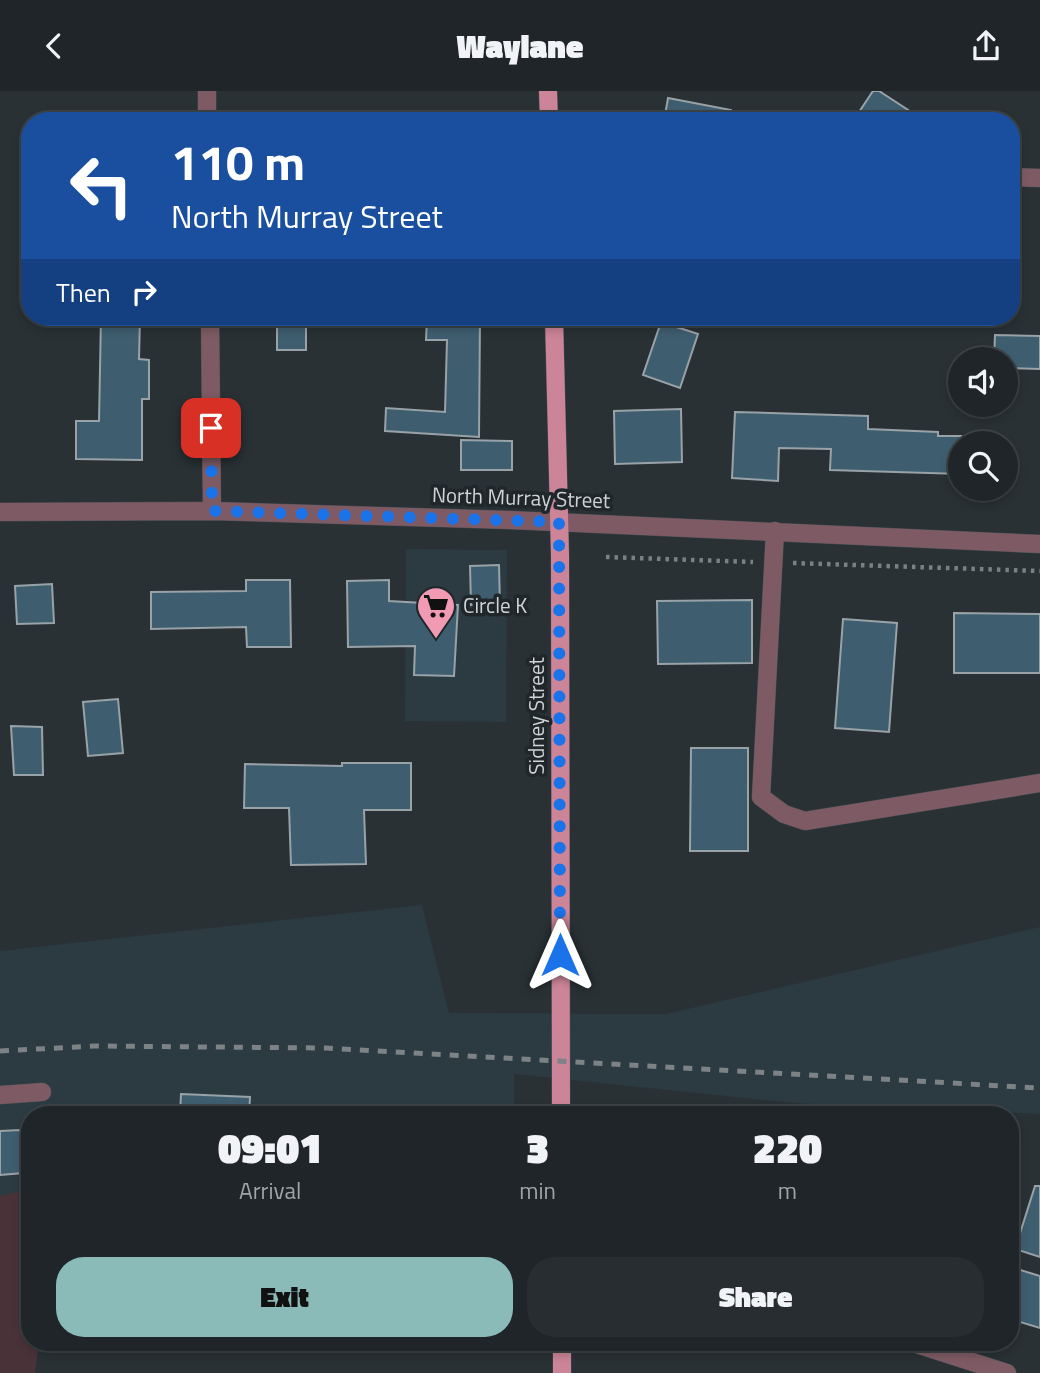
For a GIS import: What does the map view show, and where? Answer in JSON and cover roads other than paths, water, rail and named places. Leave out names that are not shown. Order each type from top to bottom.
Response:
[{"type":"main road","points":[[548,91],[549,112]]},
{"type":"main road","name":"Sidney Street","points":[[554,326],[559,522],[561,1106]]},
{"type":"main road","points":[[562,1351],[562,1373]]},
{"type":"street","points":[[207,91],[207,112]]},
{"type":"street","points":[[1020,177],[1040,178]]},
{"type":"street","points":[[209,326],[212,511]]},
{"type":"street","name":"North Murray Street","points":[[0,512],[212,511],[559,522],[1040,544]]},
{"type":"street","points":[[775,531],[761,797],[783,814],[805,821],[1040,783]]},
{"type":"street","points":[[0,1095],[42,1092]]},
{"type":"street","points":[[938,1351],[1007,1373]]},
{"type":"railway","points":[[0,1051],[95,1046],[326,1048],[1040,1088]]},
{"type":"place","name":"Circle K","points":[[436,640]]}]
